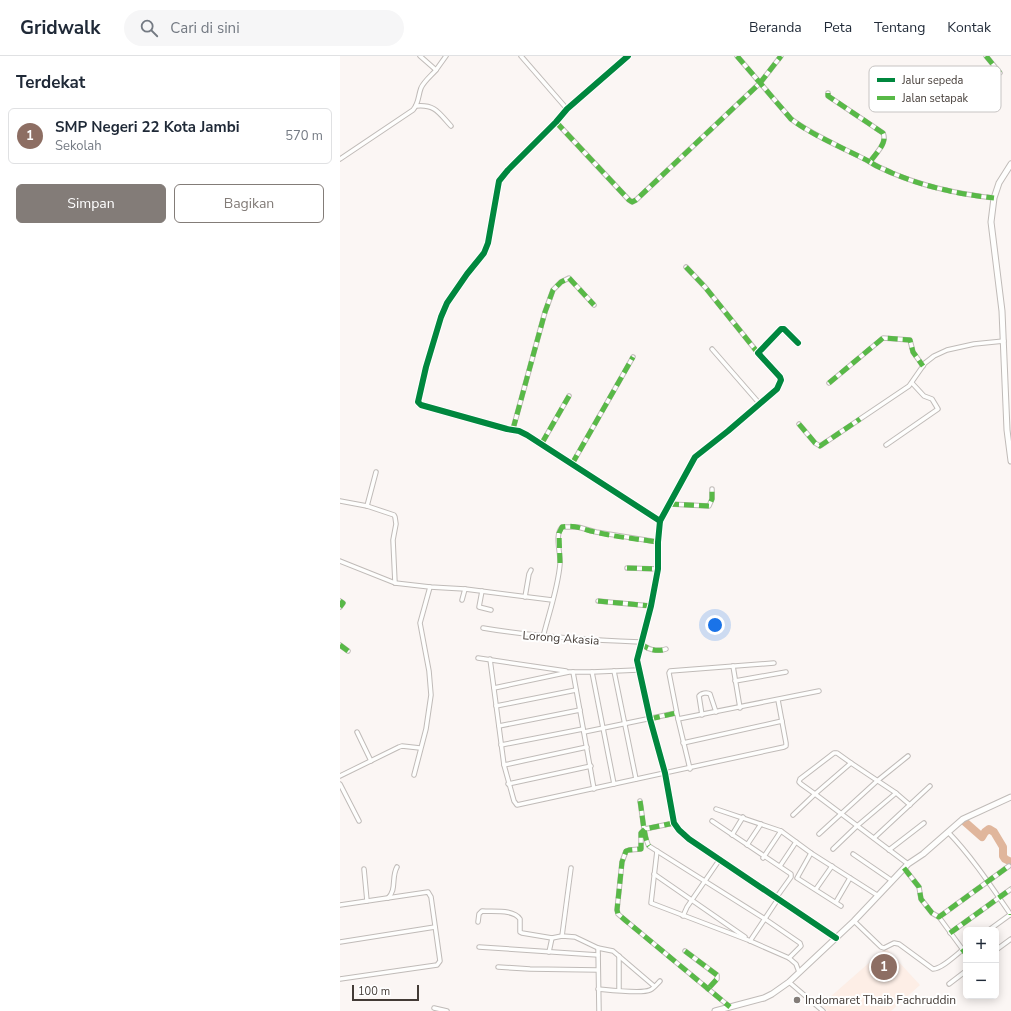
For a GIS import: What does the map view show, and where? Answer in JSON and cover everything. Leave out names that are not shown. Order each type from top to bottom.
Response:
[{"type":"street","points":[[420,56],[436,70]]},
{"type":"street","points":[[340,159],[413,110],[419,101],[421,88],[446,56]]},
{"type":"street","points":[[521,56],[567,109]]},
{"type":"street","points":[[628,56],[567,109],[508,170],[500,181],[488,243],[484,254],[467,274],[447,303],[426,367],[418,401],[421,405],[507,429],[513,429],[527,435],[542,443],[660,521]]},
{"type":"street","points":[[737,56],[791,119],[801,126],[875,166],[899,176],[932,187],[994,198]]},
{"type":"street","points":[[556,122],[632,202],[636,200],[760,83],[781,56]]},
{"type":"street","points":[[986,56],[994,66]]},
{"type":"street","points":[[828,93],[828,96],[880,130],[884,136],[884,140],[880,148],[870,162]]},
{"type":"street","points":[[416,106],[428,105],[433,107],[451,126]]},
{"type":"street","points":[[1011,164],[999,183],[994,198],[991,222],[1002,310],[1011,461]]},
{"type":"street","points":[[686,267],[705,287],[781,380],[777,389],[695,457],[660,521],[658,569],[651,606],[640,642],[637,660],[638,670],[665,773],[674,823],[686,837],[836,938]]},
{"type":"street","points":[[513,429],[544,312],[553,290],[561,282],[568,278],[594,305]]},
{"type":"street","points":[[758,353],[781,329],[784,329],[798,343]]},
{"type":"street","points":[[829,383],[883,338],[910,340],[913,352],[923,366]]},
{"type":"street","points":[[799,424],[815,443],[820,446],[912,383],[929,359],[946,350],[974,344],[1004,341]]},
{"type":"street","points":[[712,349],[759,403]]},
{"type":"street","points":[[572,464],[633,357]]},
{"type":"street","points":[[886,444],[938,409],[931,398],[924,396],[912,383]]},
{"type":"street","points":[[542,443],[570,396]]},
{"type":"street","points":[[367,506],[376,472]]},
{"type":"street","points":[[669,504],[709,506],[712,499],[712,490]]},
{"type":"street","points":[[340,501],[367,506],[396,517],[393,540],[395,583]]},
{"type":"street","points":[[543,637],[557,584],[560,563],[559,533],[562,527],[578,526],[596,532],[658,542]]},
{"type":"street","points":[[340,560],[395,583],[465,589],[552,600]]},
{"type":"street","points":[[627,568],[658,569]]},
{"type":"street","points":[[525,597],[531,570]]},
{"type":"street","points":[[414,776],[426,729],[431,695],[430,679],[420,624],[430,587]]},
{"type":"street","points":[[462,600],[465,589]]},
{"type":"street","points":[[482,591],[478,607],[491,610]]},
{"type":"street","points":[[340,601],[343,603],[340,607]]},
{"type":"street","points":[[598,601],[651,606]]},
{"type":"street","name":"Lorong Akasia","points":[[483,628],[543,637],[640,642]]},
{"type":"street","points":[[640,642],[643,647],[661,651],[666,649]]},
{"type":"street","points":[[340,645],[348,651]]},
{"type":"street","points":[[478,658],[571,672],[638,670]]},
{"type":"street","points":[[490,659],[504,765],[508,784],[516,805],[784,748],[786,743],[778,700]]},
{"type":"street","points":[[690,769],[676,713],[669,673],[670,671],[774,663]]},
{"type":"street","points":[[733,666],[740,708]]},
{"type":"street","points":[[614,671],[636,779]]},
{"type":"street","points":[[494,688],[571,672]]},
{"type":"street","points":[[571,672],[580,710],[594,789]]},
{"type":"street","points":[[592,672],[614,784]]},
{"type":"street","points":[[735,681],[786,672]]},
{"type":"street","points":[[496,706],[576,690]]},
{"type":"street","points":[[678,719],[740,708],[819,691]]},
{"type":"street","points":[[702,715],[698,696],[700,694],[710,694],[716,712]]},
{"type":"street","points":[[499,726],[580,710]]},
{"type":"street","points":[[501,745],[583,730],[604,728],[676,713]]},
{"type":"street","points":[[684,743],[782,722]]},
{"type":"street","points":[[357,732],[371,761]]},
{"type":"street","points":[[340,776],[402,746],[420,748]]},
{"type":"street","points":[[504,765],[587,747]]},
{"type":"street","points":[[910,805],[896,793],[837,753],[834,753],[800,779],[799,782],[874,838],[906,866],[919,887],[921,899],[932,913],[939,917],[950,933],[963,947]]},
{"type":"street","points":[[819,834],[877,781],[908,756]]},
{"type":"street","points":[[794,815],[815,794],[851,763]]},
{"type":"street","points":[[508,784],[591,766]]},
{"type":"street","points":[[340,784],[359,821]]},
{"type":"street","points":[[874,838],[930,786]]},
{"type":"street","points":[[833,849],[857,826],[896,793]]},
{"type":"street","points":[[715,1011],[768,996],[789,982],[854,921],[891,880],[906,866],[923,854],[961,821],[1011,797]]},
{"type":"street","points":[[640,801],[647,843],[649,846],[765,919],[801,944],[801,946],[789,958]]},
{"type":"street","points":[[716,809],[781,831],[811,853],[877,895]]},
{"type":"street","points":[[732,835],[743,817]]},
{"type":"street","points":[[712,821],[792,875],[765,919],[749,940]]},
{"type":"street","points":[[889,850],[924,822]]},
{"type":"street","points":[[674,823],[645,829],[641,834],[642,849],[627,850],[623,859],[616,907],[617,912],[730,1008]]},
{"type":"street","points":[[747,845],[761,824]]},
{"type":"street","points":[[764,857],[781,831]]},
{"type":"street","points":[[948,832],[964,850],[1011,915],[993,927]]},
{"type":"street","points":[[780,866],[796,842]]},
{"type":"street","points":[[657,851],[651,902],[683,916],[749,940],[789,958],[796,964],[799,972]]},
{"type":"street","points":[[811,853],[797,877],[841,906]]},
{"type":"street","points":[[853,854],[891,880]]},
{"type":"street","points":[[683,916],[704,881],[720,859]]},
{"type":"street","points":[[816,889],[832,866]]},
{"type":"street","points":[[939,917],[1009,866]]},
{"type":"street","points":[[388,898],[392,894],[397,867]]},
{"type":"street","points":[[562,936],[571,868]]},
{"type":"street","points":[[364,869],[366,901]]},
{"type":"street","points":[[654,874],[749,940]]},
{"type":"street","points":[[836,902],[850,878]]},
{"type":"street","points":[[950,933],[1011,889]]},
{"type":"street","points":[[340,905],[428,892],[431,897],[434,927],[440,961],[438,964],[340,979]]},
{"type":"street","points":[[478,922],[482,911],[510,913],[516,915],[520,919],[520,932],[522,934],[552,938],[562,936],[578,938],[598,948],[611,950],[654,986]]},
{"type":"street","points":[[854,921],[880,947],[884,948],[894,943],[899,944],[933,969],[941,966],[963,949]]},
{"type":"street","points":[[340,942],[434,927]]},
{"type":"street","points":[[549,952],[552,938]]},
{"type":"street","points":[[999,948],[1011,939]]},
{"type":"street","points":[[479,947],[598,955]]},
{"type":"street","points":[[598,948],[599,1011]]},
{"type":"street","points":[[685,951],[717,975],[717,979],[708,989]]},
{"type":"street","points":[[619,956],[619,990]]},
{"type":"street","points":[[498,967],[598,970]]},
{"type":"street","points":[[950,984],[963,973]]},
{"type":"street","points":[[598,989],[647,991],[660,981]]},
{"type":"street","points":[[789,982],[823,1011]]},
{"type":"street","points":[[434,1008],[447,1011]]},
{"type":"shaded area","points":[[886,948],[920,985],[891,1011],[828,1011],[821,1005]]},
{"type":"waterway","points":[[965,822],[982,837],[989,829],[994,832],[1003,847],[1003,856],[1011,862]]},
{"type":"marked path","points":[[737,56],[791,119],[820,137],[870,162]]},
{"type":"marked path","points":[[556,122],[632,202],[636,200],[760,83],[781,56]]},
{"type":"marked path","points":[[986,56],[994,66]]},
{"type":"marked path","points":[[828,93],[828,96],[883,133],[884,141],[870,162],[873,164],[904,178],[929,186],[994,198]]},
{"type":"marked path","points":[[686,267],[705,287],[758,353]]},
{"type":"marked path","points":[[513,429],[545,312],[553,290],[561,282],[569,278],[594,305]]},
{"type":"marked path","points":[[829,383],[883,338],[910,340],[913,352],[923,366]]},
{"type":"marked path","points":[[572,464],[633,357]]},
{"type":"marked path","points":[[542,443],[569,396]]},
{"type":"marked path","points":[[799,424],[815,443],[820,446],[860,419]]},
{"type":"marked path","points":[[669,504],[709,506],[712,499],[712,489]]},
{"type":"marked path","points":[[560,563],[559,533],[562,527],[566,526],[658,542]]},
{"type":"marked path","points":[[627,568],[658,569]]},
{"type":"marked path","points":[[340,601],[343,603],[340,607]]},
{"type":"marked path","points":[[598,601],[651,606]]},
{"type":"marked path","points":[[640,642],[645,647],[652,650],[666,649]]},
{"type":"marked path","points":[[340,645],[348,651]]},
{"type":"marked path","points":[[650,719],[676,713]]},
{"type":"marked path","points":[[640,801],[644,832],[649,846]]},
{"type":"marked path","points":[[674,823],[645,829],[641,833],[641,849],[626,851],[622,862],[617,910],[618,914],[730,1007]]},
{"type":"marked path","points":[[904,868],[919,887],[921,899],[932,913],[939,917],[1009,866]]},
{"type":"marked path","points":[[950,933],[1011,889]]},
{"type":"marked path","points":[[685,951],[717,975],[717,979],[708,989]]},
{"type":"cycle path","points":[[628,56],[567,109],[499,181],[488,243],[484,253],[447,303],[441,317],[426,367],[418,402],[421,405],[519,431],[660,521]]},
{"type":"cycle path","points":[[798,343],[784,329],[781,329],[758,353],[780,377],[781,380],[777,389],[695,457],[660,521],[658,569],[651,606],[637,660],[650,719],[665,773],[674,823],[679,830],[689,839],[836,938]]},
{"type":"place","name":"SMP Negeri 22 Kota Jambi","points":[[884,967]]},
{"type":"place","name":"Indomaret Thaib Fachruddin","points":[[797,1000]]}]
